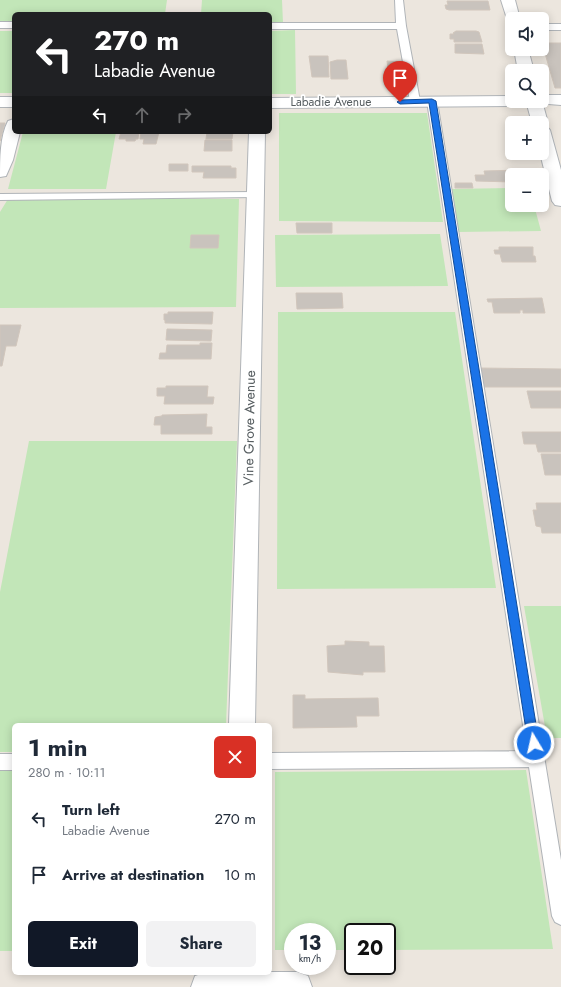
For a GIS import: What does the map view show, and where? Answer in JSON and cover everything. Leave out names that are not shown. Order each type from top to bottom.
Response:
[{"type":"street","points":[[508,0],[511,12]]},
{"type":"street","points":[[549,100],[561,100]]},
{"type":"street","name":"Labadie Avenue","points":[[272,103],[505,101]]},
{"type":"street","points":[[0,102],[12,102]]},
{"type":"street","points":[[0,172],[5,160],[12,132]]},
{"type":"street","name":"Vine Grove Avenue","points":[[242,723],[257,134]]},
{"type":"street","points":[[549,156],[561,201]]},
{"type":"street","points":[[235,987],[236,975]]},
{"type":"street","points":[[206,987],[297,987]]},
{"type":"lane","points":[[398,0],[401,26],[415,101]]},
{"type":"lane","points":[[0,25],[12,25]]},
{"type":"lane","points":[[272,26],[401,26]]},
{"type":"lane","points":[[549,27],[561,27]]},
{"type":"lane","points":[[432,101],[561,916]]},
{"type":"lane","points":[[0,197],[255,195]]},
{"type":"lane","points":[[272,761],[536,759]]},
{"type":"lane","points":[[0,762],[12,762]]},
{"type":"green space","points":[[0,0],[167,0],[165,12],[12,12],[12,21],[0,21]]},
{"type":"green space","points":[[202,0],[282,0],[283,23],[272,23],[272,12],[201,12]]},
{"type":"green space","points":[[295,30],[296,94],[272,94],[272,31]]},
{"type":"green space","points":[[0,31],[12,31],[12,93],[0,93]]},
{"type":"green space","points":[[279,113],[427,113],[443,222],[279,221]]},
{"type":"green space","points":[[22,134],[116,134],[106,189],[8,189]]},
{"type":"green space","points":[[505,188],[505,212],[536,212],[541,231],[458,232],[450,189]]},
{"type":"green space","points":[[8,199],[239,199],[236,307],[0,308],[0,212]]},
{"type":"green space","points":[[440,234],[448,286],[276,287],[275,235]]},
{"type":"green space","points":[[278,312],[455,312],[496,588],[277,589]]},
{"type":"green space","points":[[29,441],[237,441],[226,723],[12,723],[12,752],[0,752],[0,592]]},
{"type":"green space","points":[[524,606],[561,606],[561,738],[547,738]]},
{"type":"green space","points":[[0,767],[12,767],[12,951],[0,951]]},
{"type":"green space","points":[[526,770],[553,949],[396,950],[396,923],[344,923],[344,950],[336,950],[336,923],[284,923],[284,950],[275,950],[275,772]]},
{"type":"building","points":[[447,1],[488,1],[490,10],[449,10],[446,9],[445,5],[448,5]]},
{"type":"building","points":[[456,31],[479,32],[482,42],[454,42],[454,39],[450,39],[450,34],[454,34],[453,33]]},
{"type":"building","points":[[549,43],[561,43],[561,88],[555,88],[546,56],[549,56]]},
{"type":"building","points":[[455,44],[482,44],[484,54],[455,53]]},
{"type":"building","points":[[309,56],[328,56],[329,77],[312,77]]},
{"type":"building","points":[[346,60],[348,79],[331,79],[330,62]]},
{"type":"building","points":[[387,61],[403,62],[405,78],[389,76]]},
{"type":"building","points":[[0,123],[5,123],[0,141]]},
{"type":"building","points":[[120,134],[139,134],[138,139],[135,141],[119,139]]},
{"type":"building","points":[[141,134],[158,134],[156,144],[143,144],[144,139],[140,139]]},
{"type":"building","points":[[207,134],[233,134],[232,139],[206,139]]},
{"type":"building","points":[[205,140],[232,140],[232,151],[204,151]]},
{"type":"building","points":[[169,164],[188,164],[188,171],[169,171]]},
{"type":"building","points":[[192,166],[231,166],[231,168],[236,168],[236,178],[203,178],[204,172],[192,172]]},
{"type":"building","points":[[505,170],[505,182],[476,181],[475,175],[485,175],[484,171]]},
{"type":"building","points":[[455,183],[472,183],[473,188],[455,188]]},
{"type":"building","points":[[296,223],[332,223],[332,233],[297,233]]},
{"type":"building","points":[[191,235],[219,235],[218,248],[190,248]]},
{"type":"building","points":[[499,247],[533,247],[533,256],[535,256],[536,262],[502,262],[500,254],[495,254],[494,250],[499,250]]},
{"type":"building","points":[[296,293],[342,293],[343,308],[297,309]]},
{"type":"building","points":[[542,298],[545,313],[523,313],[523,310],[520,310],[520,313],[494,313],[492,302],[488,302],[487,299]]},
{"type":"building","points":[[168,312],[213,312],[212,324],[165,323],[164,314],[168,314]]},
{"type":"building","points":[[0,325],[21,325],[16,346],[6,346],[2,366],[0,366]]},
{"type":"building","points":[[167,329],[212,330],[211,341],[166,340]]},
{"type":"building","points":[[200,343],[212,343],[211,359],[159,359],[160,353],[166,353],[167,345],[200,345]]},
{"type":"building","points":[[478,368],[561,369],[561,387],[481,387]]},
{"type":"building","points":[[166,386],[208,386],[207,397],[214,397],[213,404],[164,404],[165,396],[157,396],[157,388],[166,388]]},
{"type":"building","points":[[527,391],[561,391],[561,408],[531,408]]},
{"type":"building","points":[[207,414],[206,427],[212,427],[212,434],[161,434],[161,425],[154,425],[155,417],[162,415]]},
{"type":"building","points":[[522,432],[561,432],[561,452],[538,452],[536,444],[524,444]]},
{"type":"building","points":[[541,454],[561,454],[561,475],[545,475]]},
{"type":"building","points":[[536,503],[561,503],[561,533],[542,533],[541,527],[536,526],[533,510],[537,510]]},
{"type":"building","points":[[345,641],[369,642],[369,646],[384,646],[385,672],[363,672],[363,675],[328,672],[327,646],[345,645]]},
{"type":"building","points":[[293,695],[305,695],[305,699],[378,698],[379,716],[356,716],[357,727],[293,728]]},
{"type":"route","points":[[400,102],[432,101],[534,743]]}]
